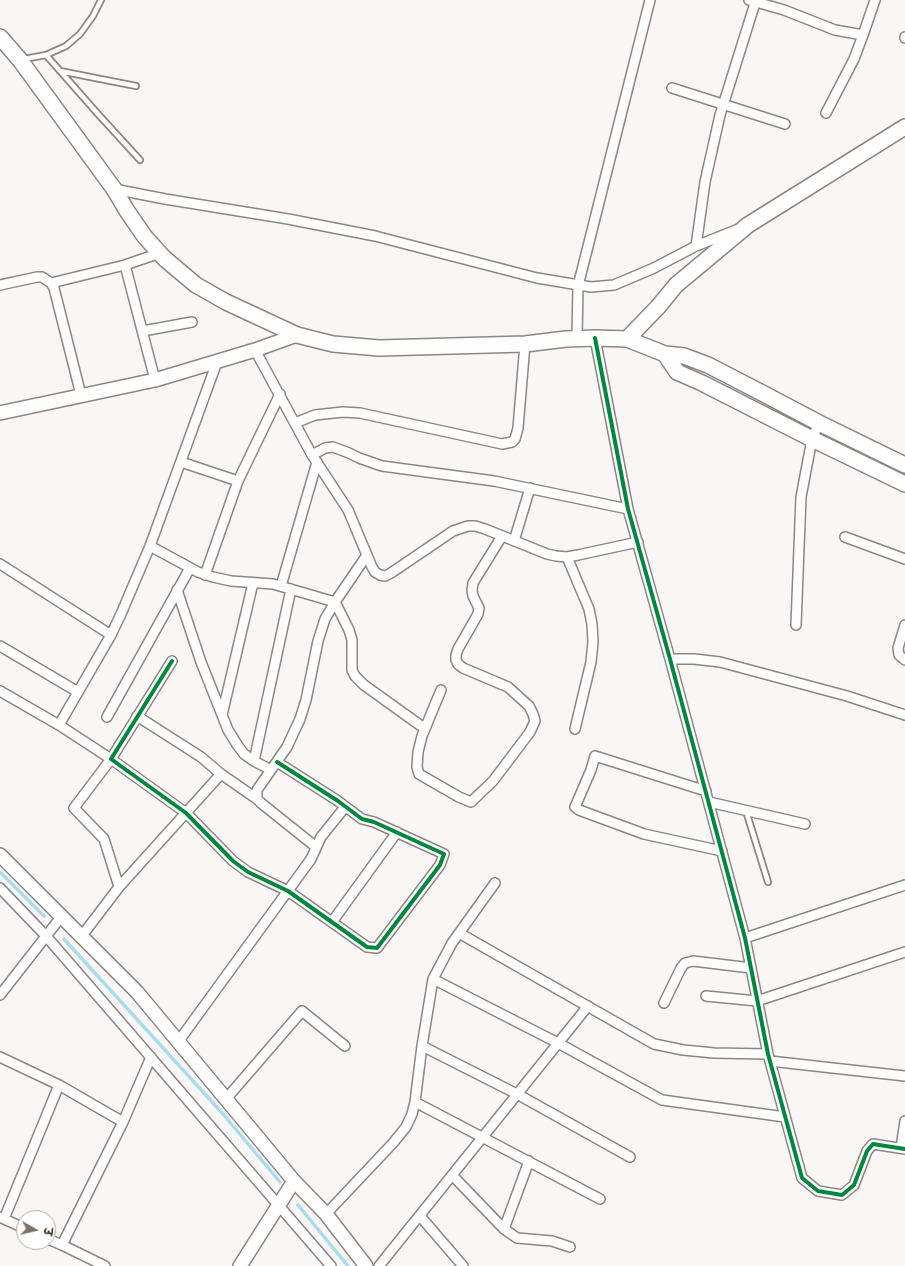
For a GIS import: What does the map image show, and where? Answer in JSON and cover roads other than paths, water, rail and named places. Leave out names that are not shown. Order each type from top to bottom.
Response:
[{"type":"main road","points":[[0,37],[20,60],[114,189],[141,232],[160,253],[196,285],[226,302],[297,335],[333,344],[379,348],[526,344],[577,338],[627,339],[665,354],[684,356],[708,366],[905,465]]},
{"type":"main road","points":[[627,339],[658,307],[676,285],[748,225],[905,127]]},
{"type":"main road","points":[[0,413],[155,380],[255,350],[297,335]]},
{"type":"main road","points":[[665,354],[677,372],[702,382],[812,439],[905,484]]},
{"type":"main road","points":[[0,855],[137,992],[294,1181],[326,1214],[366,1266]]},
{"type":"main road","points":[[240,1266],[294,1181]]},
{"type":"street","points":[[577,338],[578,286],[650,0]]},
{"type":"street","points":[[826,113],[854,59],[875,0]]},
{"type":"street","points":[[696,246],[705,182],[723,104],[754,1],[795,14],[835,30],[863,35]]},
{"type":"street","points":[[672,88],[785,124]]},
{"type":"street","points":[[114,189],[180,202],[288,219],[375,236],[537,278],[591,288],[614,285],[654,268],[696,246],[748,225]]},
{"type":"street","points":[[51,283],[126,265],[160,253]]},
{"type":"street","points":[[126,265],[155,380]]},
{"type":"street","points":[[0,285],[37,277],[47,279],[51,283],[54,288],[81,395]]},
{"type":"street","points":[[142,331],[192,322]]},
{"type":"street","points":[[595,338],[628,509],[706,790],[745,938],[769,1058],[802,1178],[818,1191],[842,1195],[854,1185],[867,1150],[873,1144],[903,1148],[905,1121]]},
{"type":"street","points":[[295,423],[315,415],[343,412],[360,413],[502,444],[512,442],[515,439],[518,428],[526,344]]},
{"type":"street","points":[[255,350],[315,459],[348,510],[372,567],[375,572],[380,575],[385,576],[391,573],[453,531],[462,527],[475,526],[547,554],[567,557],[638,542]]},
{"type":"street","points":[[59,725],[111,635],[150,546],[217,362]]},
{"type":"street","points":[[204,574],[238,481],[280,394]]},
{"type":"street","points":[[796,625],[801,497],[812,439],[819,423]]},
{"type":"street","points":[[281,586],[315,459],[325,448],[333,447],[349,452],[359,458],[382,466],[494,481],[628,509]]},
{"type":"street","points":[[181,462],[238,481]]},
{"type":"street","points":[[514,541],[530,488]]},
{"type":"street","points":[[441,690],[424,728],[418,752],[417,767],[419,774],[459,797],[471,802],[493,781],[530,732],[535,721],[529,706],[508,687],[463,668],[456,660],[458,648],[478,614],[479,608],[473,596],[472,590],[473,583],[502,536]]},
{"type":"street","points":[[845,538],[905,559]]},
{"type":"street","points":[[150,546],[204,574],[231,581],[281,586],[335,602],[349,630],[352,640],[352,670],[355,676],[364,685],[424,728]]},
{"type":"street","points":[[257,799],[257,790],[287,747],[300,719],[306,700],[318,641],[325,619],[367,555]]},
{"type":"street","points":[[567,557],[589,609],[592,636],[591,662],[575,729]]},
{"type":"street","points":[[0,564],[111,635]]},
{"type":"street","points":[[107,717],[190,568]]},
{"type":"street","points":[[222,714],[253,583]]},
{"type":"street","points":[[254,761],[291,589]]},
{"type":"street","points":[[177,590],[203,669],[228,730],[238,746],[254,761],[271,770]]},
{"type":"street","points":[[905,625],[898,648],[899,655],[905,660]]},
{"type":"street","points":[[0,646],[78,692]]},
{"type":"street","points":[[670,659],[694,659],[720,662],[848,696],[905,715]]},
{"type":"street","points":[[119,887],[104,839],[74,808],[111,759],[172,661]]},
{"type":"street","points":[[0,691],[59,725],[111,759],[186,813],[233,861],[248,872],[288,891],[367,947],[377,948],[440,865],[444,854],[374,822],[362,819],[338,801],[277,762]]},
{"type":"street","points":[[138,716],[201,757],[221,774],[257,799],[316,847]]},
{"type":"street","points":[[706,790],[595,756],[591,770],[575,807],[578,810],[644,834],[722,851]]},
{"type":"street","points":[[81,937],[119,887],[221,774]]},
{"type":"street","points":[[709,802],[805,824]]},
{"type":"street","points":[[178,1042],[288,891],[311,858],[321,837],[345,807]]},
{"type":"street","points":[[332,922],[397,832]]},
{"type":"street","points":[[326,1214],[393,1143],[406,1127],[412,1114],[415,1102],[433,979],[452,943],[495,883]]},
{"type":"street","points":[[745,938],[905,885]]},
{"type":"street","points":[[0,888],[46,936],[331,1266]]},
{"type":"street","points":[[0,994],[61,917]]},
{"type":"street","points":[[459,933],[654,1044],[683,1050],[769,1058],[905,1076]]},
{"type":"street","points":[[706,996],[757,1001],[905,952]]},
{"type":"street","points":[[664,1004],[681,968],[685,963],[693,961],[751,968]]},
{"type":"street","points":[[433,979],[662,1100],[785,1117]]},
{"type":"street","points":[[379,1266],[588,1006]]},
{"type":"street","points":[[226,1099],[302,1011],[345,1046]]},
{"type":"street","points":[[422,1046],[517,1094],[630,1157]]},
{"type":"street","points":[[0,1057],[59,1085],[124,1122]]},
{"type":"street","points":[[62,1245],[124,1122],[151,1057]]},
{"type":"street","points":[[16,1224],[2,1218],[59,1085]]},
{"type":"street","points":[[415,1102],[600,1199]]},
{"type":"street","points":[[504,1229],[529,1161]]},
{"type":"street","points":[[452,1175],[504,1229],[517,1238],[552,1241],[570,1247]]},
{"type":"street","points":[[420,1216],[463,1266]]},
{"type":"street","points":[[56,1242],[105,1266]]},
{"type":"lane","points":[[20,60],[46,55],[66,46],[80,34],[93,16],[101,0]]},
{"type":"lane","points":[[46,55],[140,160]]},
{"type":"lane","points":[[60,71],[136,86]]},
{"type":"lane","points":[[746,811],[768,882]]},
{"type":"waterway","points":[[0,872],[44,916]]},
{"type":"waterway","points":[[64,939],[223,1114],[280,1182]]},
{"type":"waterway","points":[[298,1205],[348,1266]]}]
